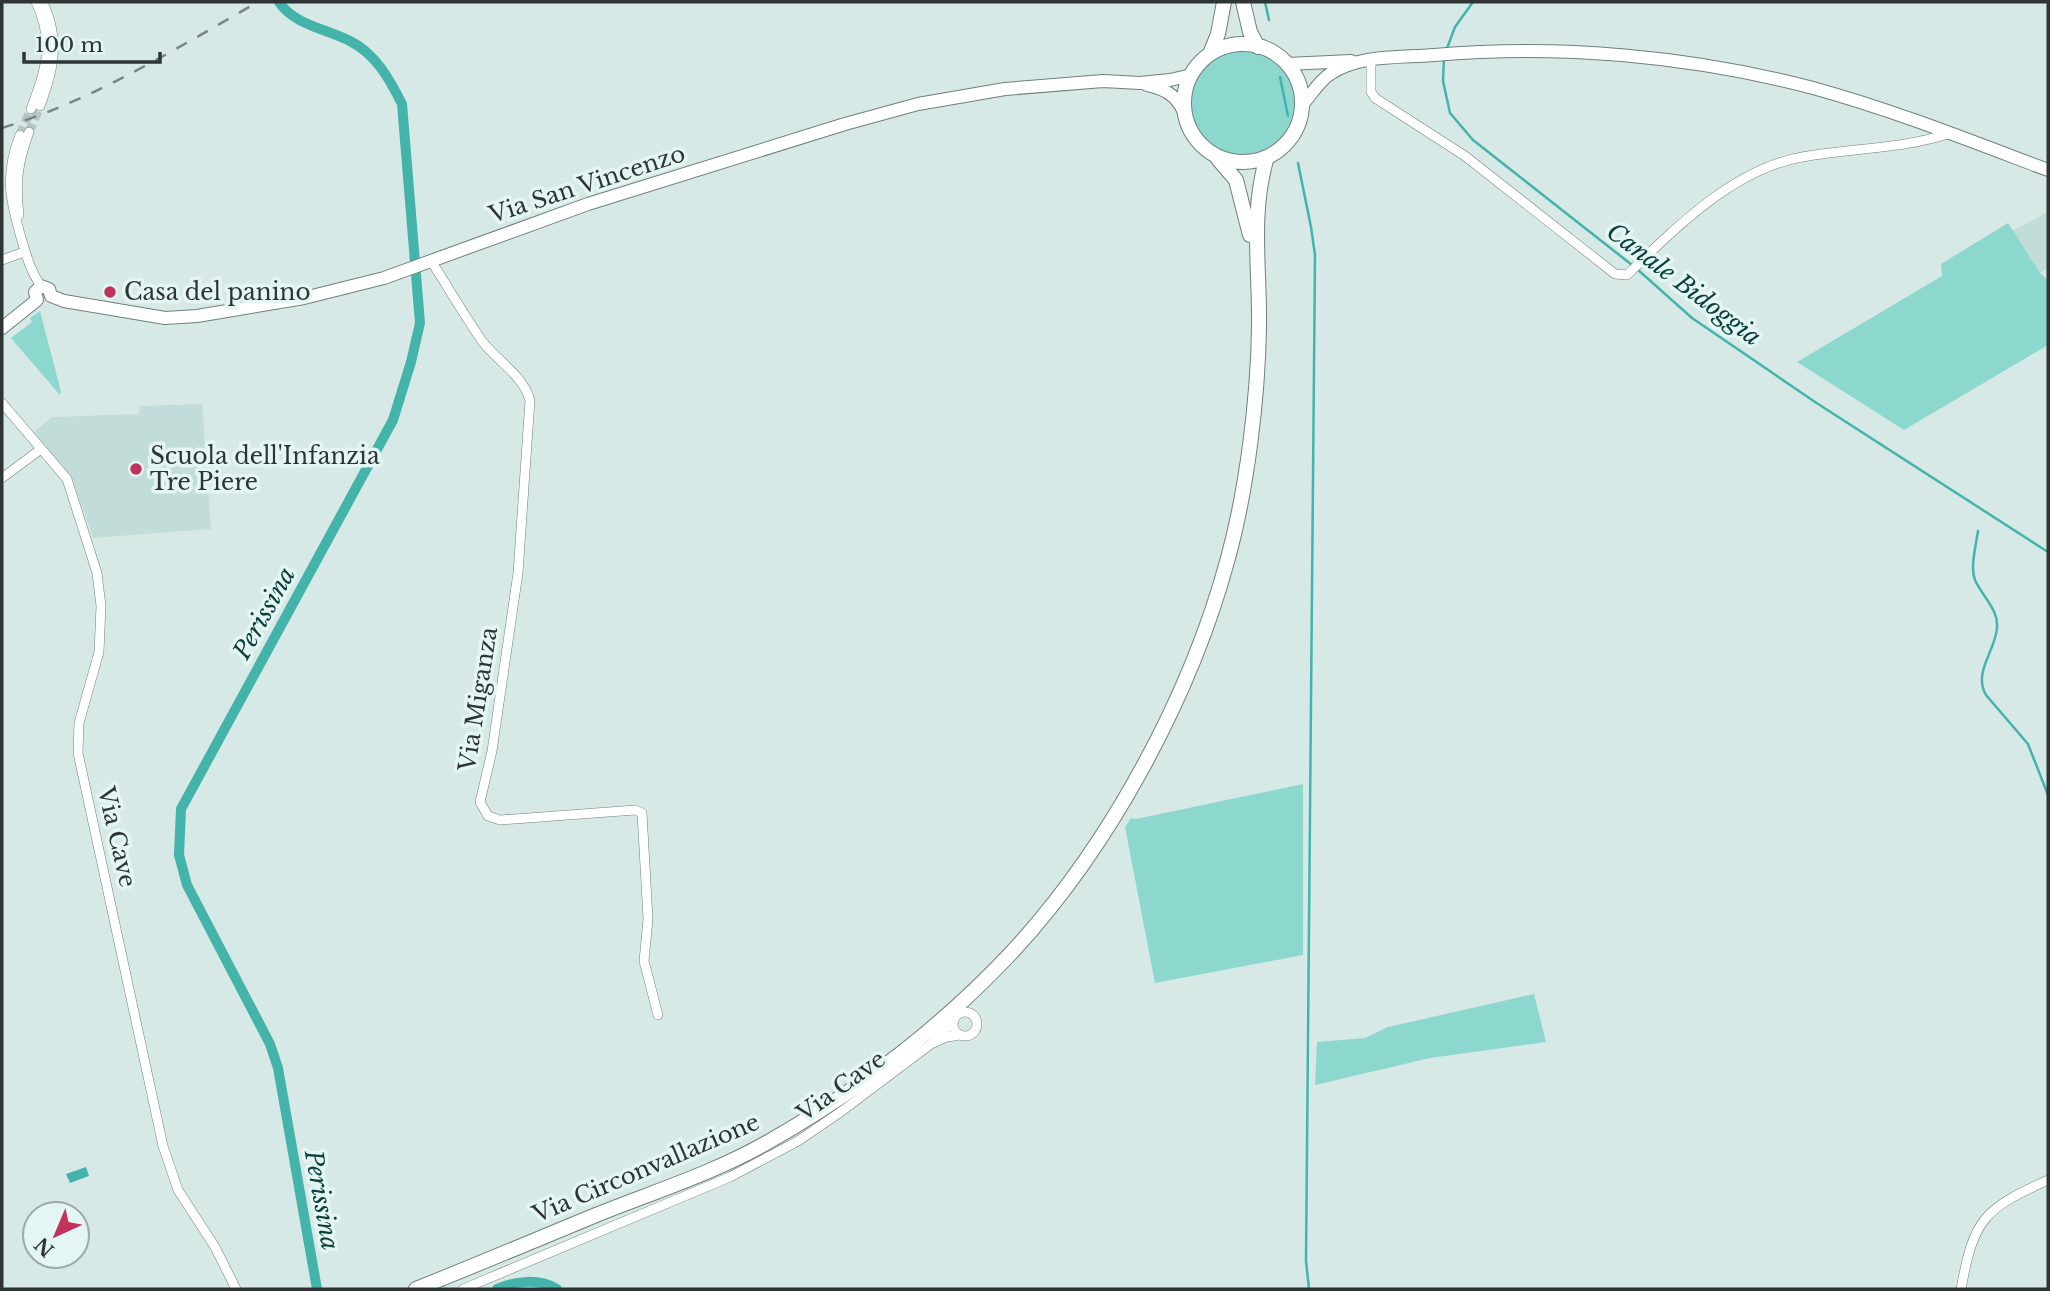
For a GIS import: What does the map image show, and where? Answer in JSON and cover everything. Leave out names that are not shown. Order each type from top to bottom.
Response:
[{"type":"main road","points":[[1210,54],[1233,45],[1258,47],[1274,53],[1287,65],[1298,83],[1302,105],[1300,119],[1290,138],[1280,149],[1267,157],[1245,162],[1215,156],[1199,145],[1193,136],[1184,110],[1185,92],[1192,75],[1210,54],[1218,34],[1224,2]]},
{"type":"main road","points":[[1243,2],[1250,32],[1258,47]]},
{"type":"main road","name":"Via Circonvallazione","points":[[1215,156],[1236,180],[1243,198],[1256,263]]},
{"type":"main road","name":"Via Circonvallazione","points":[[416,1289],[708,1171],[794,1126],[866,1080],[915,1043],[1012,951],[1046,911],[1085,859],[1152,752],[1182,685],[1228,558],[1244,482],[1253,407],[1259,325],[1257,204],[1267,157]]},
{"type":"street","points":[[36,2],[42,15],[48,56],[35,108],[52,71],[55,45],[52,25],[42,2]]},
{"type":"street","points":[[1287,65],[1455,53],[1550,52],[1604,54],[1678,62],[1813,89],[1950,133],[2048,170]]},
{"type":"street","points":[[1365,61],[1371,92],[1375,98],[1465,156],[1615,274],[1627,275],[1726,189],[1766,166],[1801,157],[1929,139],[1950,133]]},
{"type":"street","points":[[1302,105],[1332,72],[1365,61]]},
{"type":"street","name":"Via San Vincenzo","points":[[51,296],[64,301],[150,316],[179,318],[328,293],[410,269],[602,199],[918,104],[1005,89],[1103,81],[1140,83],[1192,75]]},
{"type":"street","name":"Via San Vincenzo","points":[[1140,83],[1166,90],[1184,110]]},
{"type":"street","points":[[25,133],[12,159],[9,187],[24,252],[41,286]]},
{"type":"street","points":[[2,260],[24,252]]},
{"type":"street","name":"Via Miganza","points":[[427,262],[492,353],[518,376],[530,400],[517,573],[492,751],[481,792],[482,808],[488,816],[500,820],[635,810],[642,813],[648,919],[644,961],[658,1015]]},
{"type":"street","points":[[37,300],[45,302],[51,296],[48,287],[41,286]]},
{"type":"street","points":[[37,300],[35,292],[41,286]]},
{"type":"street","points":[[2,328],[37,300]]},
{"type":"street","name":"Via Cave","points":[[2,403],[67,479],[97,573],[102,606],[101,638],[97,663],[79,723],[78,753],[163,1146],[178,1190],[215,1247],[236,1289]]},
{"type":"street","points":[[2,478],[41,449]]},
{"type":"street","points":[[965,1012],[975,1017],[975,1031],[968,1035],[947,1037],[931,1044],[958,1015],[965,1012]]},
{"type":"street","points":[[954,1021],[955,1029],[961,1035]]},
{"type":"street","name":"Via Cave","points":[[463,1289],[730,1177],[798,1141],[931,1044]]},
{"type":"street","points":[[1961,1289],[1972,1240],[1983,1222],[1996,1206],[2048,1180]]},
{"type":"shaded area","points":[[1242,50],[1263,54],[1280,66],[1292,83],[1296,104],[1292,125],[1280,142],[1263,154],[1242,158],[1221,154],[1204,142],[1192,125],[1188,104],[1192,83],[1204,66],[1221,54]]},
{"type":"shaded area","points":[[2048,212],[2048,268],[2040,273],[2012,231]]},
{"type":"shaded area","points":[[2008,223],[2040,273],[2048,280],[2048,345],[1904,430],[1797,362],[1942,276],[1941,264]]},
{"type":"shaded area","points":[[40,311],[60,395],[11,338],[32,322],[30,318]]},
{"type":"shaded area","name":"Scuola dell'Infanzia Tre Piere","points":[[202,404],[211,529],[93,538],[72,478],[33,433],[52,417],[139,414],[139,406]]},
{"type":"shaded area","points":[[1303,784],[1303,955],[1155,983],[1125,827],[1131,818]]},
{"type":"shaded area","points":[[1534,994],[1546,1042],[1430,1058],[1315,1085],[1317,1042],[1365,1038],[1388,1027]]},
{"type":"shaded area","points":[[86,1167],[89,1176],[70,1183],[66,1174]]},
{"type":"waterway","name":"Perissina","points":[[279,2],[285,10],[302,21],[359,46],[375,60],[402,104],[420,323],[393,420],[181,809],[179,855],[187,885],[270,1044],[278,1068],[317,1289]]},
{"type":"waterway","points":[[1265,2],[1269,20]]},
{"type":"waterway","name":"Canale Bidoggia","points":[[1446,51],[1455,27],[1473,2]]},
{"type":"waterway","name":"Canale Bidoggia","points":[[1444,57],[1443,81],[1450,113],[1473,140],[1632,265]]},
{"type":"waterway","points":[[1280,77],[1288,116]]},
{"type":"waterway","points":[[1298,163],[1315,255],[1306,1261],[1309,1289]]},
{"type":"waterway","name":"Canale Bidoggia","points":[[1637,269],[1692,318],[1815,402],[2048,552]]},
{"type":"waterway","points":[[1978,531],[1973,569],[1975,580],[1993,609],[1997,621],[1995,637],[1983,670],[1983,687],[1986,695],[2028,744],[2048,795]]},
{"type":"waterway","name":"Perissina","points":[[497,1289],[527,1282],[543,1283],[557,1289]]},
{"type":"tunnel","points":[[29,132],[40,106]]},
{"type":"tunnel","points":[[20,135],[31,109]]},
{"type":"railway","points":[[2,128],[102,88],[258,2]]},
{"type":"place","name":"Casa del panino","points":[[110,292]]},
{"type":"place","name":"Scuola dell'Infanzia Tre Piere","points":[[136,469]]}]
